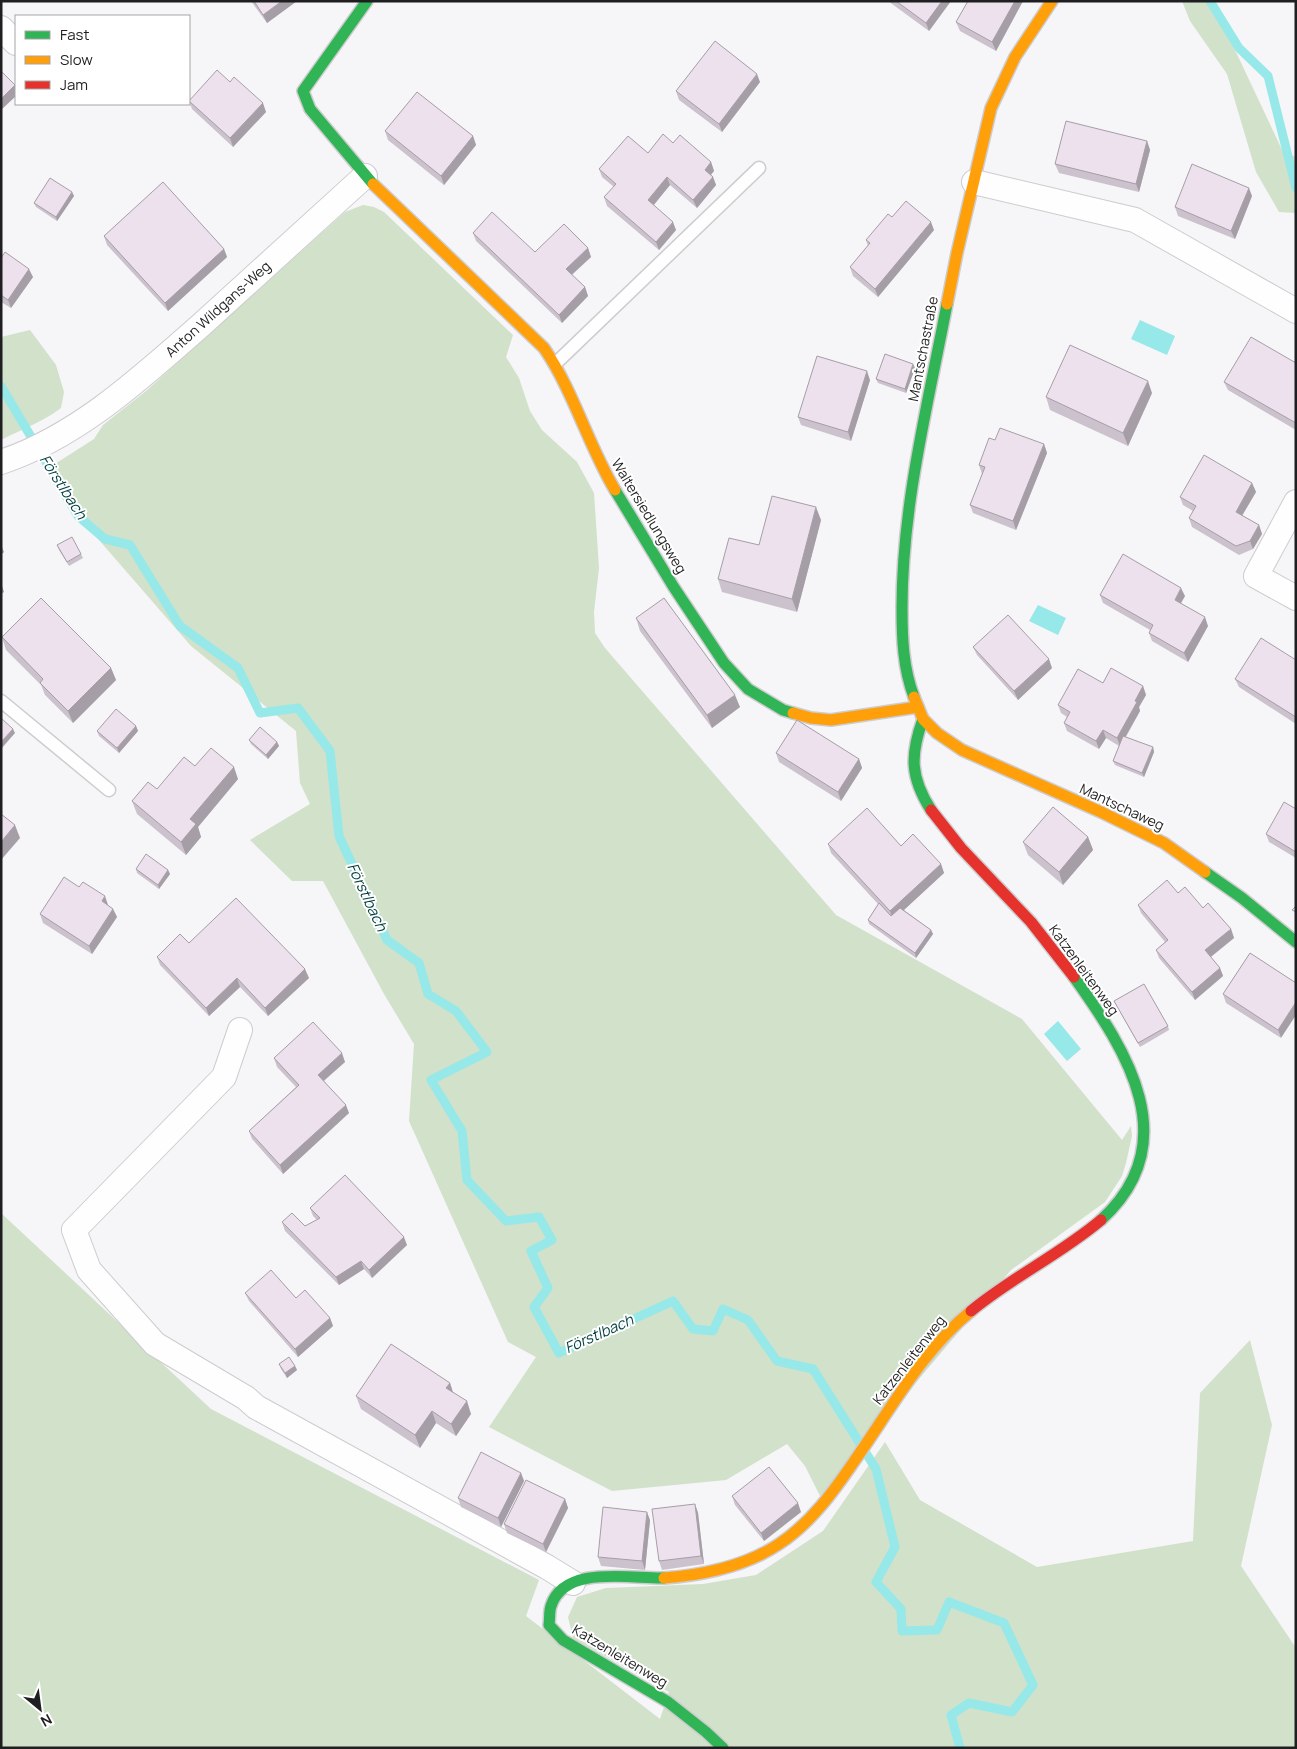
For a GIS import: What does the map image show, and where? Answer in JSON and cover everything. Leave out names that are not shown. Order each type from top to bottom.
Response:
[{"type":"street","points":[[365,176],[310,109],[303,91],[367,1]]},
{"type":"street","name":"Mantschastraße","points":[[923,718],[908,681],[903,652],[902,582],[908,510],[957,253],[992,108],[1015,58],[1052,1]]},
{"type":"street","points":[[1,28],[15,42]]},
{"type":"street","name":"Waltersiedlungsweg","points":[[365,176],[544,348],[555,364],[576,407],[603,470],[673,586],[724,663],[748,689],[783,710],[810,718],[831,720],[918,707]]},
{"type":"street","name":"Anton Wildgans-Weg","points":[[1,462],[25,454],[67,431],[137,381],[365,176]]},
{"type":"street","points":[[974,182],[1135,220],[1296,311]]},
{"type":"street","points":[[1296,502],[1256,576],[1296,598]]},
{"type":"street","name":"Mantschaweg","points":[[923,718],[936,733],[962,750],[1102,812],[1164,843],[1242,898],[1296,942]]},
{"type":"street","name":"Katzenleitenweg","points":[[723,1748],[696,1722],[671,1704],[563,1640],[554,1632],[549,1625],[550,1607],[555,1596],[572,1583],[584,1578],[607,1575],[654,1578],[683,1576],[734,1564],[779,1545],[806,1524],[826,1502],[910,1379],[938,1343],[965,1315],[987,1297],[1072,1243],[1115,1206],[1133,1180],[1144,1138],[1143,1109],[1131,1074],[1091,1000],[1014,903],[941,824],[920,789],[913,764],[914,743],[923,718]]},
{"type":"street","points":[[240,1030],[224,1076],[74,1230],[89,1270],[155,1344],[246,1398],[256,1408],[547,1567],[572,1583]]},
{"type":"lane","points":[[555,364],[760,168]]},
{"type":"lane","points":[[1,701],[109,790]]},
{"type":"green space","points":[[1182,1],[1212,1],[1283,152],[1296,157],[1296,213],[1279,212],[1256,172],[1227,74],[1190,21]]},
{"type":"green space","points":[[363,205],[374,207],[384,212],[513,335],[506,357],[519,378],[530,411],[542,430],[577,462],[594,493],[599,568],[594,612],[595,633],[605,648],[836,915],[1022,1019],[1122,1140],[1131,1126],[1132,1136],[1122,1176],[1105,1202],[1011,1270],[820,1496],[805,1466],[787,1444],[726,1480],[612,1491],[489,1427],[536,1357],[508,1342],[409,1121],[414,1044],[384,994],[323,881],[292,881],[250,840],[310,804],[300,783],[296,731],[191,646],[99,540],[47,469],[94,439],[103,425],[146,391],[345,212]]},
{"type":"green space","points":[[30,330],[56,365],[64,392],[61,408],[39,422],[1,440],[1,337]]},
{"type":"green space","points":[[1,1213],[211,1409],[539,1580],[526,1616],[660,1719],[669,1692],[573,1638],[568,1617],[577,1597],[606,1588],[703,1584],[756,1575],[823,1531],[885,1442],[920,1500],[1037,1567],[1193,1541],[1200,1393],[1250,1340],[1272,1425],[1241,1566],[1296,1648],[1296,1748],[1,1748]]},
{"type":"water","points":[[1140,320],[1175,336],[1167,355],[1131,339]]},
{"type":"water","points":[[1038,605],[1066,618],[1058,635],[1029,621]]},
{"type":"water","points":[[1058,1021],[1081,1049],[1067,1061],[1044,1034]]},
{"type":"building","points":[[254,1],[282,1],[263,15]]},
{"type":"building","points":[[896,1],[942,1],[926,23]]},
{"type":"building","points":[[968,1],[1015,1],[992,42],[956,22]]},
{"type":"building","points":[[715,41],[757,74],[719,124],[676,91]]},
{"type":"building","points":[[217,70],[230,82],[234,77],[263,103],[230,138],[190,100]]},
{"type":"building","points":[[1,71],[15,85],[1,99]]},
{"type":"building","points":[[417,92],[473,136],[441,176],[385,131]]},
{"type":"building","points":[[1066,121],[1147,141],[1136,184],[1055,164]]},
{"type":"building","points":[[663,134],[673,143],[680,135],[711,162],[705,170],[713,177],[693,200],[667,177],[648,200],[673,222],[656,242],[604,197],[616,184],[599,169],[628,136],[648,153]]},
{"type":"building","points":[[1192,164],[1249,188],[1231,231],[1175,207]]},
{"type":"building","points":[[50,178],[72,192],[56,217],[34,203]]},
{"type":"building","points":[[163,182],[224,249],[165,303],[104,236]]},
{"type":"building","points":[[906,201],[931,222],[875,289],[850,267],[870,243],[866,240],[888,214],[892,217]]},
{"type":"building","points":[[492,212],[535,252],[564,224],[588,248],[566,269],[585,287],[559,315],[473,233]]},
{"type":"building","points":[[5,252],[29,269],[8,300],[1,295],[1,258]]},
{"type":"building","points":[[1251,337],[1296,363],[1296,423],[1224,382]]},
{"type":"building","points":[[1070,345],[1148,381],[1123,433],[1046,397]]},
{"type":"building","points":[[885,354],[913,364],[905,389],[876,379]]},
{"type":"building","points":[[817,356],[867,371],[848,432],[798,417]]},
{"type":"building","points":[[1000,428],[1044,444],[1013,521],[970,505],[985,467],[979,465],[989,438],[995,440]]},
{"type":"building","points":[[1204,455],[1252,483],[1236,512],[1259,525],[1250,541],[1236,546],[1189,518],[1196,506],[1180,497]]},
{"type":"building","points":[[772,496],[816,507],[792,599],[718,579],[729,538],[759,545]]},
{"type":"building","points":[[72,537],[81,554],[67,562],[57,545]]},
{"type":"building","points":[[1123,554],[1181,588],[1175,600],[1205,617],[1184,653],[1149,633],[1153,625],[1100,595]]},
{"type":"building","points":[[41,598],[111,668],[68,711],[40,683],[43,679],[2,637]]},
{"type":"building","points":[[664,598],[735,695],[707,715],[636,618]]},
{"type":"building","points":[[1008,615],[1049,659],[1014,691],[973,647]]},
{"type":"building","points":[[1261,638],[1296,660],[1296,717],[1235,679]]},
{"type":"building","points":[[1111,668],[1143,686],[1135,701],[1137,702],[1117,738],[1103,730],[1096,741],[1064,723],[1070,712],[1058,705],[1078,669],[1103,683]]},
{"type":"building","points":[[116,709],[136,726],[117,748],[97,731]]},
{"type":"building","points":[[1,718],[13,729],[1,742]]},
{"type":"building","points":[[797,720],[859,759],[838,792],[776,753]]},
{"type":"building","points":[[260,727],[277,742],[266,755],[249,740]]},
{"type":"building","points":[[1123,736],[1153,747],[1142,773],[1113,761]]},
{"type":"building","points":[[211,748],[234,767],[190,819],[196,824],[181,842],[132,801],[148,782],[157,789],[184,757],[195,766]]},
{"type":"building","points":[[1284,802],[1296,809],[1296,852],[1266,834]]},
{"type":"building","points":[[1053,807],[1088,837],[1059,872],[1023,842]]},
{"type":"building","points":[[867,808],[901,846],[913,834],[941,864],[890,911],[828,844]]},
{"type":"building","points":[[1,814],[15,825],[1,842]]},
{"type":"building","points":[[146,854],[168,870],[158,885],[136,869]]},
{"type":"building","points":[[64,877],[79,887],[83,882],[105,896],[102,901],[113,909],[89,946],[40,914]]},
{"type":"building","points":[[1167,880],[1178,893],[1185,887],[1203,908],[1208,903],[1231,929],[1205,950],[1220,968],[1192,992],[1156,950],[1168,940],[1138,905]]},
{"type":"building","points":[[236,898],[305,969],[265,1008],[237,978],[206,1008],[157,957],[180,934],[189,943]]},
{"type":"building","points":[[879,903],[891,916],[900,908],[931,930],[915,953],[868,920]]},
{"type":"building","points":[[1250,953],[1296,983],[1296,1002],[1278,1030],[1223,994]]},
{"type":"building","points":[[1144,984],[1168,1026],[1138,1043],[1114,1001]]},
{"type":"building","points":[[313,1022],[342,1053],[318,1075],[346,1105],[280,1165],[249,1131],[299,1085],[274,1058]]},
{"type":"building","points":[[345,1175],[404,1237],[369,1270],[361,1261],[336,1277],[282,1222],[292,1213],[305,1226],[320,1218],[310,1208]]},
{"type":"building","points":[[271,1270],[296,1298],[305,1290],[330,1318],[295,1349],[245,1293]]},
{"type":"building","points":[[391,1344],[450,1383],[446,1388],[467,1401],[451,1424],[432,1411],[415,1435],[356,1396]]},
{"type":"building","points":[[289,1357],[295,1366],[285,1373],[279,1364]]},
{"type":"building","points":[[481,1452],[521,1473],[498,1518],[458,1498]]},
{"type":"building","points":[[769,1467],[798,1503],[761,1533],[732,1496]]},
{"type":"building","points":[[526,1480],[565,1499],[543,1544],[504,1524]]},
{"type":"building","points":[[695,1504],[701,1556],[659,1561],[652,1509]]},
{"type":"building","points":[[603,1507],[647,1512],[642,1561],[598,1557]]},
{"type":"waterway","points":[[1210,1],[1239,48],[1268,76],[1296,188]]},
{"type":"waterway","name":"Förstlbach","points":[[1,386],[78,516],[105,539],[130,545],[180,626],[238,668],[260,713],[298,708],[330,751],[339,836],[387,940],[419,963],[428,994],[456,1011],[487,1052],[431,1080],[462,1131],[467,1180],[506,1221],[539,1217],[552,1240],[531,1251],[548,1288],[534,1307],[559,1353],[673,1301],[693,1329],[713,1331],[723,1309],[748,1320],[777,1361],[813,1369],[876,1469],[895,1547],[876,1582],[901,1609],[902,1631],[937,1630],[949,1602],[1004,1623],[1033,1685],[1012,1712],[969,1703],[951,1715],[960,1748]]},
{"type":"traffic: fast","points":[[367,1],[303,91],[310,109],[373,184]]},
{"type":"traffic: fast","points":[[914,697],[905,664],[902,630],[906,531],[917,455],[947,304]]},
{"type":"traffic: fast","points":[[615,490],[673,586],[724,663],[748,689],[783,710],[793,713]]},
{"type":"traffic: fast","points":[[923,719],[916,744],[914,766],[919,787],[931,810]]},
{"type":"traffic: fast","points":[[1205,872],[1242,898],[1296,942]]},
{"type":"traffic: fast","points":[[1074,977],[1113,1035],[1128,1066],[1139,1097],[1144,1129],[1140,1160],[1126,1190],[1101,1220]]},
{"type":"traffic: fast","points":[[664,1578],[600,1577],[584,1579],[570,1584],[558,1593],[551,1606],[549,1625],[563,1640],[668,1702],[723,1748]]},
{"type":"traffic: slow","points":[[947,304],[991,108],[1015,57],[1052,1]]},
{"type":"traffic: slow","points":[[373,184],[544,348],[564,382],[605,473],[615,490]]},
{"type":"traffic: slow","points":[[914,697],[923,719],[937,733],[962,750],[1101,812],[1164,843],[1205,872]]},
{"type":"traffic: slow","points":[[793,713],[811,718],[831,720],[918,707]]},
{"type":"traffic: slow","points":[[664,1578],[694,1575],[738,1564],[766,1552],[791,1536],[812,1516],[839,1483],[922,1362],[953,1327],[971,1311]]},
{"type":"traffic: jam","points":[[931,810],[961,848],[1031,922],[1074,977]]},
{"type":"traffic: jam","points":[[971,1311],[1003,1287],[1070,1244],[1101,1220]]}]
